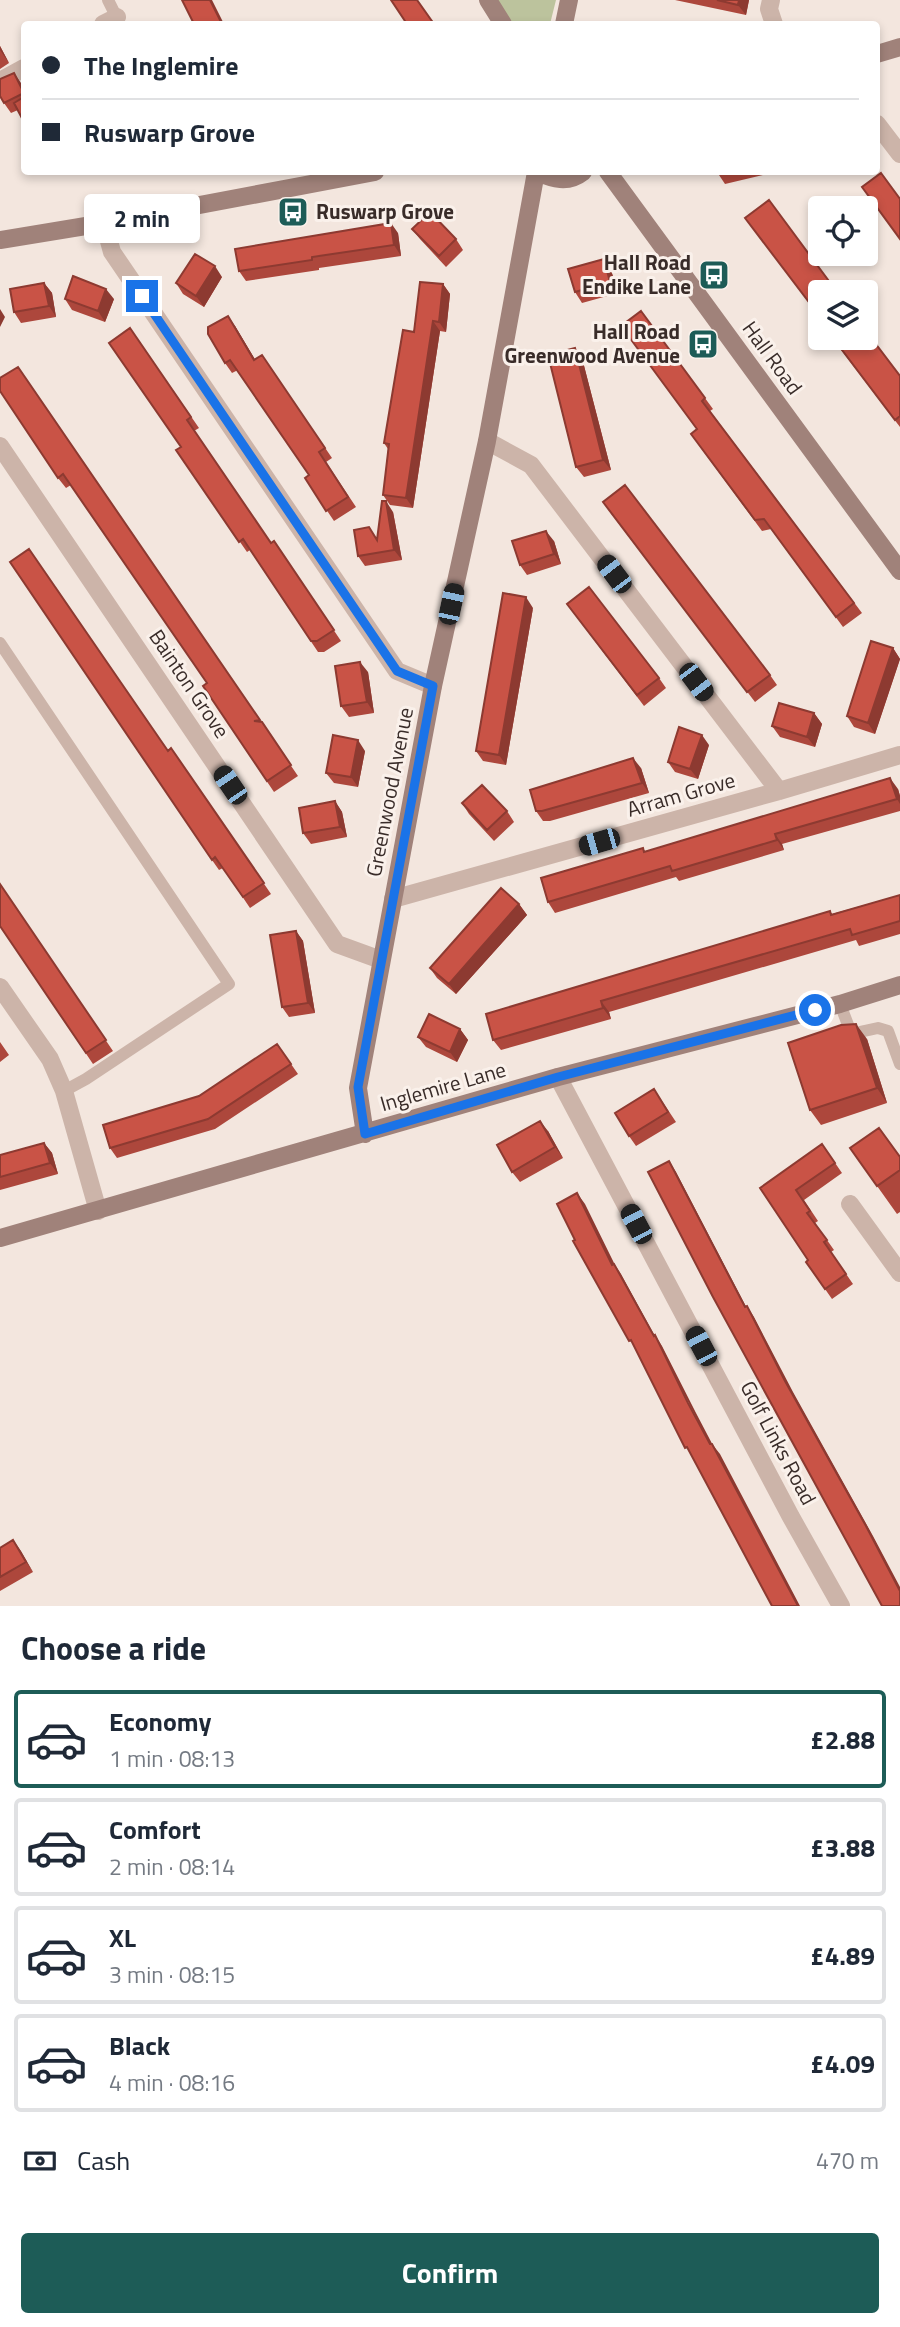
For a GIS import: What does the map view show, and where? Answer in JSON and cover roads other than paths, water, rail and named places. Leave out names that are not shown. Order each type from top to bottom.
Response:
[{"type":"street","points":[[488,0],[501,21]]},
{"type":"street","points":[[566,21],[569,0]]},
{"type":"street","points":[[771,0],[769,9],[773,21]]},
{"type":"street","points":[[880,53],[900,47]]},
{"type":"street","points":[[0,81],[21,70]]},
{"type":"street","points":[[880,128],[900,154]]},
{"type":"street","points":[[0,240],[359,175]]},
{"type":"street","name":"Greenwood Avenue","points":[[365,1134],[358,1087],[433,686],[487,441],[535,175]]},
{"type":"street","points":[[544,175],[557,180],[579,175]]},
{"type":"street","name":"Hall Road","points":[[610,175],[900,571]]},
{"type":"street","points":[[104,223],[112,252],[397,671],[433,686]]},
{"type":"street","points":[[487,441],[531,465],[779,791]]},
{"type":"street","name":"Bainton Grove","points":[[0,446],[337,944],[381,960]]},
{"type":"street","name":"Arram Grove","points":[[393,899],[900,755]]},
{"type":"street","name":"Inglemire Lane","points":[[0,1238],[558,1077],[840,1004],[900,985]]},
{"type":"street","points":[[0,987],[50,1059],[64,1091],[98,1211]]},
{"type":"street","name":"Golf Links Road","points":[[558,1077],[841,1606]]},
{"type":"street","points":[[850,1204],[900,1273]]},
{"type":"lane","points":[[108,0],[113,21]]},
{"type":"lane","points":[[0,643],[229,984],[86,1080],[64,1091]]},
{"type":"lane","points":[[840,1004],[850,1030],[859,1033],[883,1028],[888,1031],[900,1064]]},
{"type":"place","name":"Ruswarp Grove","points":[[293,212]]},
{"type":"place","name":"Hall Road Endike Lane","points":[[714,275]]},
{"type":"place","name":"Hall Road Greenwood Avenue","points":[[703,344]]}]
